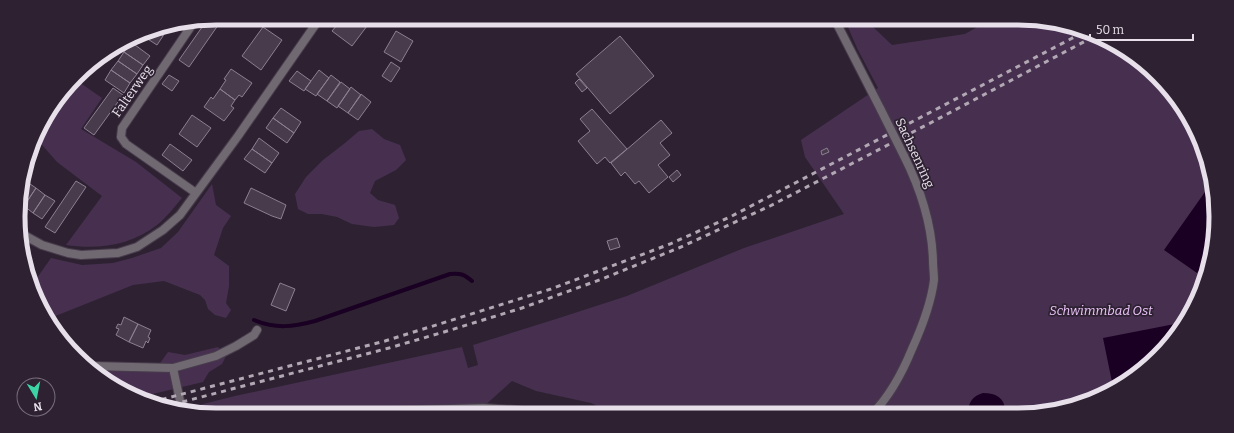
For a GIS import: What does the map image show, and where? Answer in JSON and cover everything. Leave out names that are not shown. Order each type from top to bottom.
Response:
[{"type":"street","points":[[26,236],[42,245],[68,253],[82,255],[118,253],[137,248],[163,230],[180,215],[238,136],[315,25]]},
{"type":"street","name":"Sachsenring","points":[[838,25],[919,187],[928,218],[933,249],[934,279],[925,320],[908,358],[894,384],[876,408]]},
{"type":"street","name":"Falterweg","points":[[190,27],[122,128],[121,137],[126,144],[196,193]]},
{"type":"street","points":[[98,366],[172,368],[216,356],[254,335],[257,330]]},
{"type":"street","points":[[172,368],[181,404]]},
{"type":"green space","name":"Schwimmbad Ost","points":[[847,25],[872,25],[892,45],[965,34],[981,25],[1030,25],[1079,35],[1102,45],[1124,57],[1153,81],[1177,110],[1199,155],[1209,204],[1209,229],[1199,278],[1189,301],[1177,323],[1153,352],[1124,376],[1102,388],[1079,398],[1030,408],[601,408],[591,403],[536,391],[512,381],[482,408],[204,408],[194,406],[462,347],[468,368],[478,365],[473,345],[627,296],[744,248],[844,214],[805,157],[801,140],[878,88],[857,48]]},
{"type":"green space","points":[[80,83],[102,98],[81,129],[136,162],[182,198],[157,225],[137,237],[102,246],[90,247],[66,245],[102,196],[57,162],[40,143],[57,110]]},
{"type":"green space","points":[[372,129],[384,139],[400,145],[406,160],[396,170],[375,181],[370,193],[378,200],[395,205],[399,218],[394,225],[374,227],[352,224],[337,217],[322,214],[308,214],[298,209],[295,194],[306,177],[323,160],[359,131]]},
{"type":"green space","points":[[212,184],[216,205],[231,216],[223,228],[214,255],[229,266],[229,286],[226,303],[231,310],[226,318],[215,315],[208,309],[205,300],[200,295],[164,281],[133,285],[54,317],[36,280],[51,258],[82,265],[113,263],[161,248],[178,232]]},
{"type":"green space","points":[[218,347],[226,356],[222,364],[209,372],[203,382],[148,395],[110,376],[100,368],[156,369],[168,352],[185,355]]},
{"type":"shaded area","points":[[1207,190],[1209,204],[1209,229],[1202,266],[1197,273],[1164,250]]},
{"type":"shaded area","points":[[1176,324],[1153,352],[1124,376],[1113,382],[1112,382],[1103,338]]},
{"type":"shaded area","points":[[983,393],[992,394],[1000,398],[1005,408],[969,408],[972,400],[976,396]]},
{"type":"building","points":[[203,25],[218,25],[189,67],[179,60]]},
{"type":"building","points":[[337,25],[368,25],[352,46],[332,31]]},
{"type":"building","points":[[263,27],[282,40],[261,70],[242,56]]},
{"type":"building","points":[[396,31],[413,41],[401,62],[384,52]]},
{"type":"building","points":[[160,34],[163,36],[157,45],[147,38]]},
{"type":"building","points":[[620,36],[654,76],[610,114],[576,74]]},
{"type":"building","points":[[134,44],[150,56],[143,65],[124,52],[127,48]]},
{"type":"building","points":[[124,52],[143,65],[137,74],[118,61]]},
{"type":"building","points":[[118,61],[137,74],[130,83],[111,70]]},
{"type":"building","points":[[391,62],[400,68],[391,82],[382,76]]},
{"type":"building","points":[[231,69],[252,83],[242,97],[239,95],[235,100],[220,89],[226,80],[224,79]]},
{"type":"building","points":[[111,70],[130,83],[124,93],[105,80]]},
{"type":"building","points":[[319,70],[329,78],[316,96],[305,89]]},
{"type":"building","points":[[297,71],[311,81],[304,91],[289,81]]},
{"type":"building","points":[[169,75],[179,81],[172,91],[162,84]]},
{"type":"building","points":[[331,75],[340,82],[327,101],[317,94]]},
{"type":"building","points":[[579,79],[587,88],[582,92],[575,83]]},
{"type":"building","points":[[341,82],[350,89],[337,108],[327,101]]},
{"type":"building","points":[[351,87],[361,95],[348,113],[338,106]]},
{"type":"building","points":[[113,88],[123,95],[94,135],[84,128]]},
{"type":"building","points":[[220,89],[235,100],[231,106],[234,108],[224,121],[204,107],[211,97],[213,99]]},
{"type":"building","points":[[361,94],[371,102],[358,120],[348,113]]},
{"type":"building","points":[[281,108],[301,122],[294,133],[273,118]]},
{"type":"building","points":[[592,109],[627,149],[610,163],[605,157],[597,164],[578,141],[590,131],[580,119]]},
{"type":"building","points":[[192,115],[211,128],[197,147],[179,134]]},
{"type":"building","points":[[273,118],[294,133],[287,143],[266,128]]},
{"type":"building","points":[[661,120],[672,133],[660,143],[670,155],[658,165],[668,177],[649,193],[639,181],[635,184],[625,172],[621,176],[611,163]]},
{"type":"building","points":[[259,138],[279,153],[272,163],[252,149]]},
{"type":"building","points":[[170,144],[192,160],[183,171],[162,155]]},
{"type":"building","points":[[827,148],[829,152],[822,155],[821,151]]},
{"type":"building","points":[[252,149],[272,163],[265,173],[244,159]]},
{"type":"building","points":[[677,170],[681,175],[673,182],[669,177]]},
{"type":"building","points":[[76,181],[86,187],[55,233],[45,227]]},
{"type":"building","points":[[28,183],[36,188],[25,204]]},
{"type":"building","points":[[36,188],[45,195],[33,213],[25,207]]},
{"type":"building","points":[[251,188],[286,205],[281,219],[244,203]]},
{"type":"building","points":[[45,195],[55,201],[42,219],[33,213]]},
{"type":"building","points":[[617,238],[620,247],[610,250],[607,241]]},
{"type":"building","points":[[280,283],[295,289],[286,311],[271,305]]},
{"type":"building","points":[[124,317],[138,324],[129,342],[116,335],[119,329],[116,328],[118,324],[121,325]]},
{"type":"building","points":[[138,324],[151,330],[148,337],[150,338],[148,343],[146,341],[143,348],[129,342]]},
{"type":"waterway","points":[[254,320],[277,326],[299,325],[315,321],[450,274],[462,274],[472,281]]},
{"type":"railway","points":[[161,400],[385,341],[551,289],[670,244],[730,217],[1078,35]]},
{"type":"railway","points":[[177,403],[389,348],[444,332],[522,308],[602,279],[681,247],[770,206],[1089,39]]}]
